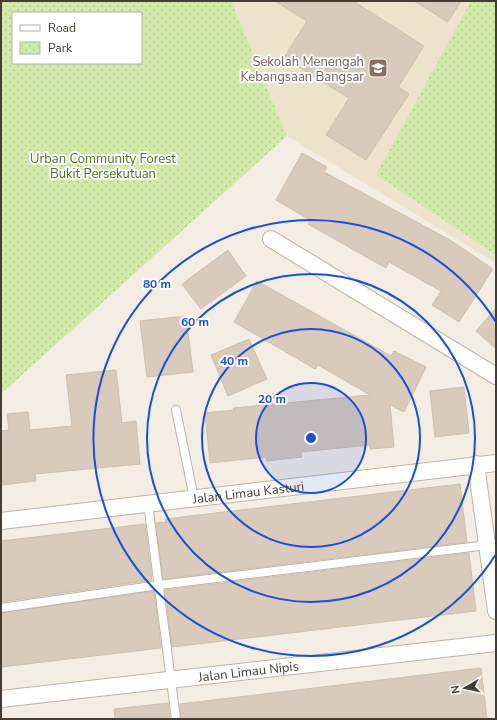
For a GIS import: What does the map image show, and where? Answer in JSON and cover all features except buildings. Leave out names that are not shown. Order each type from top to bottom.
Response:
[{"type":"street","points":[[270,239],[496,376]]},
{"type":"street","name":"Jalan Limau Kasturi","points":[[1,521],[496,462]]},
{"type":"street","points":[[476,464],[492,544],[496,611]]},
{"type":"street","name":"Jalan Limau Nipis","points":[[1,700],[496,644]]},
{"type":"lane","points":[[176,410],[194,498]]},
{"type":"lane","points":[[148,503],[176,719]]},
{"type":"lane","points":[[1,608],[159,585],[492,544]]},
{"type":"shaded area","name":"Sekolah Menengah Kebangsaan Bangsar","points":[[231,1],[496,1],[496,263],[287,136]]},
{"type":"green space","name":"Urban Community Forest Bukit Persekutuan","points":[[1,1],[231,1],[287,136],[1,394]]},
{"type":"green space","points":[[471,1],[496,1],[496,255],[376,175]]},
{"type":"place","name":"Sekolah Menengah Kebangsaan Bangsar","points":[[378,68]]}]
